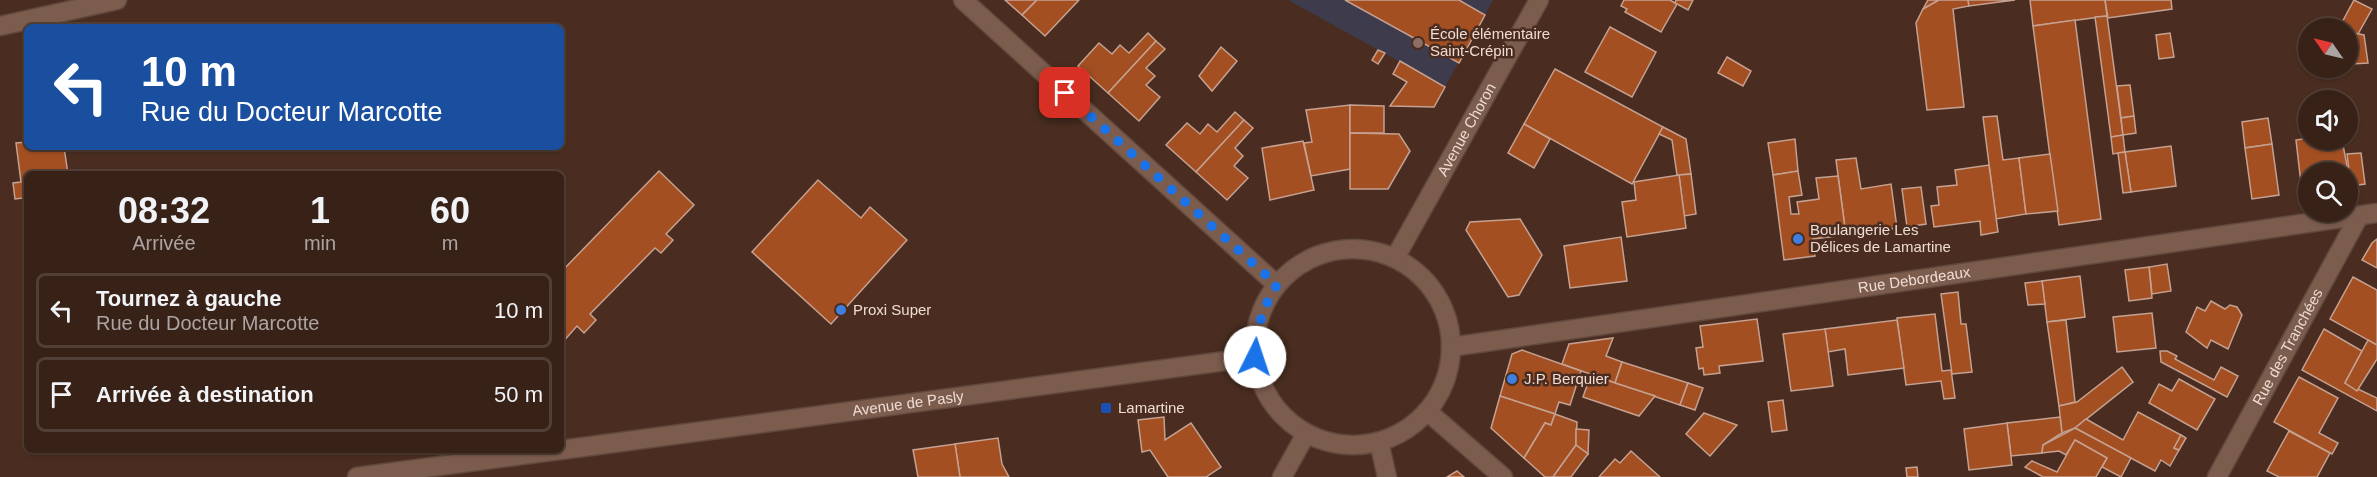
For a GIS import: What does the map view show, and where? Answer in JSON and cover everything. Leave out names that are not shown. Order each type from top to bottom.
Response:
[{"type":"street","points":[[0,26],[117,0]]},
{"type":"street","points":[[963,0],[1277,285]]},
{"type":"street","name":"Avenue Choron","points":[[1395,258],[1539,0]]},
{"type":"street","name":"Rue Debordeaux","points":[[1452,347],[2377,213]]},
{"type":"street","name":"Rue des Tranchées","points":[[2217,477],[2359,216]]},
{"type":"street","points":[[1364,249],[1395,258],[1425,280],[1445,311],[1452,347],[1445,382],[1427,411],[1406,430],[1379,442],[1342,445],[1306,434],[1281,415],[1263,388],[1255,357],[1256,331],[1263,307],[1277,285],[1301,263],[1331,251],[1364,249]]},
{"type":"street","name":"Avenue de Pasly","points":[[564,450],[1255,357]]},
{"type":"street","points":[[1427,411],[1503,477]]},
{"type":"street","points":[[1282,477],[1306,434]]},
{"type":"street","points":[[1379,442],[1387,477]]},
{"type":"street","name":"Avenue de Pasly","points":[[357,477],[538,453]]},
{"type":"shaded area","name":"École élémentaire Saint-Crépin","points":[[1288,0],[1493,0],[1445,87]]},
{"type":"building","points":[[1005,0],[1037,0],[1022,15]]},
{"type":"building","points":[[1037,0],[1079,0],[1045,36],[1022,15]]},
{"type":"building","points":[[1345,0],[1459,0],[1485,15],[1459,63]]},
{"type":"building","points":[[1624,0],[1670,0],[1677,4],[1661,32],[1625,12],[1627,9],[1621,6]]},
{"type":"building","points":[[1676,0],[1693,0],[1688,10],[1675,3]]},
{"type":"building","points":[[1928,0],[1939,0],[1923,9]]},
{"type":"building","points":[[1939,0],[1968,0],[1969,6],[1953,9],[1964,107],[1927,110],[1916,23],[1923,9]]},
{"type":"building","points":[[1968,0],[2015,0],[1969,6]]},
{"type":"building","points":[[2030,0],[2105,0],[2107,16],[2033,26]]},
{"type":"building","points":[[2105,0],[2171,0],[2172,9],[2108,18]]},
{"type":"building","points":[[2354,0],[2372,9],[2358,34],[2358,18],[2344,18]]},
{"type":"building","points":[[2107,16],[2123,135],[2111,137],[2095,17]]},
{"type":"building","points":[[2075,20],[2101,219],[2059,225],[2033,26]]},
{"type":"building","points":[[1610,27],[1656,52],[1632,97],[1585,72]]},
{"type":"building","points":[[1148,33],[1156,41],[1108,93],[1078,66],[1099,43],[1112,54],[1120,45],[1129,53]]},
{"type":"building","points":[[2170,33],[2174,57],[2159,59],[2156,35]]},
{"type":"building","points":[[2358,34],[2364,35],[2368,63],[2358,64]]},
{"type":"building","points":[[1156,41],[1165,49],[1146,68],[1155,76],[1146,85],[1160,97],[1139,121],[1108,93]]},
{"type":"building","points":[[1221,47],[1237,61],[1212,91],[1199,76]]},
{"type":"building","points":[[1378,50],[1385,53],[1378,64],[1372,60]]},
{"type":"building","points":[[1727,57],[1751,71],[1743,86],[1718,73]]},
{"type":"building","points":[[1400,61],[1445,87],[1434,107],[1390,106],[1407,82],[1393,74]]},
{"type":"building","points":[[1555,69],[1663,127],[1632,184],[1524,124]]},
{"type":"building","points":[[2130,85],[2134,116],[2121,118],[2117,86]]},
{"type":"building","points":[[1350,105],[1350,169],[1311,176],[1304,143],[1312,142],[1306,110]]},
{"type":"building","points":[[1350,105],[1384,106],[1384,133],[1350,133]]},
{"type":"building","points":[[1235,112],[1244,120],[1196,172],[1166,145],[1187,123],[1200,134],[1208,124],[1217,132]]},
{"type":"building","points":[[1997,116],[2003,160],[2019,158],[2026,214],[1996,219],[1983,117]]},
{"type":"building","points":[[2134,116],[2136,133],[2123,135],[2121,118]]},
{"type":"building","points":[[2268,118],[2272,144],[2245,148],[2242,122]]},
{"type":"building","points":[[1244,120],[1253,128],[1235,148],[1243,156],[1234,166],[1248,178],[1227,200],[1196,172]]},
{"type":"building","points":[[1524,124],[1550,139],[1534,168],[1508,153]]},
{"type":"building","points":[[1663,127],[1686,139],[1691,174],[1677,175],[1672,140],[1659,134]]},
{"type":"building","points":[[1350,133],[1399,134],[1410,151],[1388,189],[1350,189]]},
{"type":"building","points":[[2123,135],[2125,152],[2113,154],[2111,137]]},
{"type":"building","points":[[1795,139],[1798,171],[1773,175],[1768,143]]},
{"type":"building","points":[[2296,140],[2298,140],[2298,150],[2344,150],[2346,162],[2299,162]]},
{"type":"building","points":[[1303,141],[1314,190],[1270,200],[1262,148]]},
{"type":"building","points":[[24,142],[24,150],[64,150],[68,171],[24,171],[24,205],[23,198],[15,199],[13,183],[21,182],[16,143]]},
{"type":"building","points":[[2272,144],[2279,195],[2252,199],[2245,148]]},
{"type":"building","points":[[2171,146],[2176,186],[2131,192],[2125,152]]},
{"type":"building","points":[[2125,152],[2131,192],[2123,193],[2118,153]]},
{"type":"building","points":[[2361,153],[2365,184],[2358,185],[2358,162],[2348,162],[2347,154]]},
{"type":"building","points":[[2050,154],[2058,211],[2026,214],[2019,158]]},
{"type":"building","points":[[1856,158],[1861,189],[1891,184],[1897,228],[1846,235],[1836,160]]},
{"type":"building","points":[[1989,165],[1998,232],[1981,235],[1980,221],[1934,227],[1931,206],[1939,205],[1937,187],[1957,185],[1955,170]]},
{"type":"building","points":[[659,171],[694,205],[666,234],[673,240],[661,253],[655,248],[590,314],[596,320],[584,333],[577,326],[564,341],[564,269]]},
{"type":"building","points":[[1798,171],[1802,195],[1789,197],[1791,214],[1799,214],[1797,202],[1819,199],[1816,178],[1838,176],[1846,235],[1813,239],[1815,256],[1784,260],[1773,175]]},
{"type":"building","points":[[1691,174],[1696,214],[1684,216],[1679,175]]},
{"type":"building","points":[[1679,175],[1686,228],[1627,237],[1622,202],[1636,200],[1634,182]]},
{"type":"building","points":[[818,180],[861,218],[870,207],[907,240],[831,324],[752,252]]},
{"type":"building","points":[[1921,187],[1926,224],[1907,227],[1902,189]]},
{"type":"building","points":[[1520,219],[1542,255],[1519,295],[1508,297],[1466,230],[1470,222]]},
{"type":"building","points":[[1621,237],[1627,281],[1570,288],[1564,246]]},
{"type":"building","points":[[2377,239],[2377,268],[2362,260]]},
{"type":"building","points":[[2167,264],[2171,291],[2152,294],[2149,267]]},
{"type":"building","points":[[2149,267],[2152,298],[2129,301],[2125,270]]},
{"type":"building","points":[[2080,276],[2085,317],[2047,322],[2042,281]]},
{"type":"building","points":[[2353,277],[2377,290],[2377,345],[2330,319]]},
{"type":"building","points":[[2042,281],[2045,304],[2028,305],[2025,283]]},
{"type":"building","points":[[1958,292],[1961,324],[1966,324],[1972,372],[1952,374],[1941,294]]},
{"type":"building","points":[[2211,301],[2225,309],[2230,305],[2237,307],[2242,315],[2228,349],[2211,340],[2207,348],[2186,332],[2197,307],[2205,311]]},
{"type":"building","points":[[2152,313],[2156,348],[2117,352],[2113,317]]},
{"type":"building","points":[[1935,314],[1942,371],[1951,370],[1955,398],[1944,399],[1941,381],[1906,385],[1897,318]]},
{"type":"building","points":[[1757,319],[1763,361],[1719,366],[1720,373],[1704,375],[1703,368],[1699,369],[1696,348],[1703,347],[1700,326]]},
{"type":"building","points":[[1897,320],[1904,368],[1848,375],[1845,349],[1828,352],[1825,329]]},
{"type":"building","points":[[2066,320],[2075,402],[2059,406],[2047,322]]},
{"type":"building","points":[[1825,329],[1833,386],[1791,391],[1783,334]]},
{"type":"building","points":[[2324,329],[2362,351],[2345,383],[2377,398],[2377,411],[2302,370]]},
{"type":"building","points":[[1613,338],[1606,356],[1622,362],[1615,383],[1562,364],[1569,344]]},
{"type":"building","points":[[2368,340],[2377,345],[2377,359],[2357,391],[2345,383]]},
{"type":"building","points":[[1522,350],[1581,371],[1570,405],[1559,402],[1555,414],[1500,396],[1512,354]]},
{"type":"building","points":[[2160,351],[2167,351],[2177,356],[2175,359],[2214,380],[2221,367],[2238,376],[2227,397],[2161,362]]},
{"type":"building","points":[[1622,362],[1688,383],[1680,405],[1615,383]]},
{"type":"building","points":[[2122,367],[2133,382],[2075,428],[2062,433],[2059,406],[2077,402]]},
{"type":"building","points":[[1591,374],[1655,396],[1639,416],[1583,397]]},
{"type":"building","points":[[2299,377],[2338,398],[2319,433],[2338,443],[2332,454],[2274,422]]},
{"type":"building","points":[[2179,379],[2215,399],[2197,430],[2149,403],[2159,384],[2172,391]]},
{"type":"building","points":[[1688,383],[1703,388],[1695,410],[1680,405]]},
{"type":"building","points":[[1500,396],[1555,414],[1551,425],[1545,423],[1524,458],[1491,428]]},
{"type":"building","points":[[1783,400],[1787,430],[1772,432],[1768,402]]},
{"type":"building","points":[[2138,412],[2181,435],[2174,448],[2179,450],[2170,466],[2161,460],[2155,471],[2075,428],[2086,419],[2123,440]]},
{"type":"building","points":[[1704,413],[1737,425],[1710,456],[1686,434]]},
{"type":"building","points":[[1555,414],[1577,422],[1576,445],[1553,477],[1545,477],[1524,458],[1545,423],[1551,425]]},
{"type":"building","points":[[1164,417],[1165,440],[1191,423],[1221,467],[1206,477],[1168,477],[1150,450],[1142,452],[1138,420]]},
{"type":"building","points":[[2060,417],[2062,433],[2043,445],[2042,453],[2011,456],[2007,423]]},
{"type":"building","points":[[2007,423],[2012,465],[1969,470],[1964,429]]},
{"type":"building","points":[[2075,428],[2131,458],[2121,477],[2102,467],[2107,458],[2075,440],[2066,455],[2059,451],[2042,453],[2043,445]]},
{"type":"building","points":[[1576,429],[1589,430],[1588,454],[1576,445]]},
{"type":"building","points":[[2289,431],[2330,453],[2317,477],[2279,477],[2267,471]]},
{"type":"building","points":[[2181,435],[2186,438],[2179,450],[2174,448]]},
{"type":"building","points":[[998,438],[1002,464],[1009,477],[960,477],[955,444]]},
{"type":"building","points":[[2075,440],[2107,458],[2096,477],[2043,477],[2025,467],[2032,461],[2057,472]]},
{"type":"building","points":[[955,444],[960,477],[918,477],[913,450]]},
{"type":"building","points":[[1576,445],[1588,454],[1571,477],[1553,477]]},
{"type":"building","points":[[1631,451],[1660,477],[1599,477],[1615,459],[1620,463]]},
{"type":"building","points":[[1917,467],[1918,477],[1907,477],[1906,468]]},
{"type":"building","points":[[1457,471],[1464,477],[1447,477]]},
{"type":"place","name":"École élémentaire Saint-Crépin","points":[[1418,43]]},
{"type":"place","name":"Boulangerie Les Délices de Lamartine","points":[[1798,239]]},
{"type":"place","name":"Proxi Super","points":[[841,310]]},
{"type":"place","name":"J.P. Berquier","points":[[1512,379]]},
{"type":"place","name":"Lamartine","points":[[1106,408]]},
{"type":"route","points":[[1065,93],[1277,285],[1263,307],[1256,331],[1255,357]]}]
